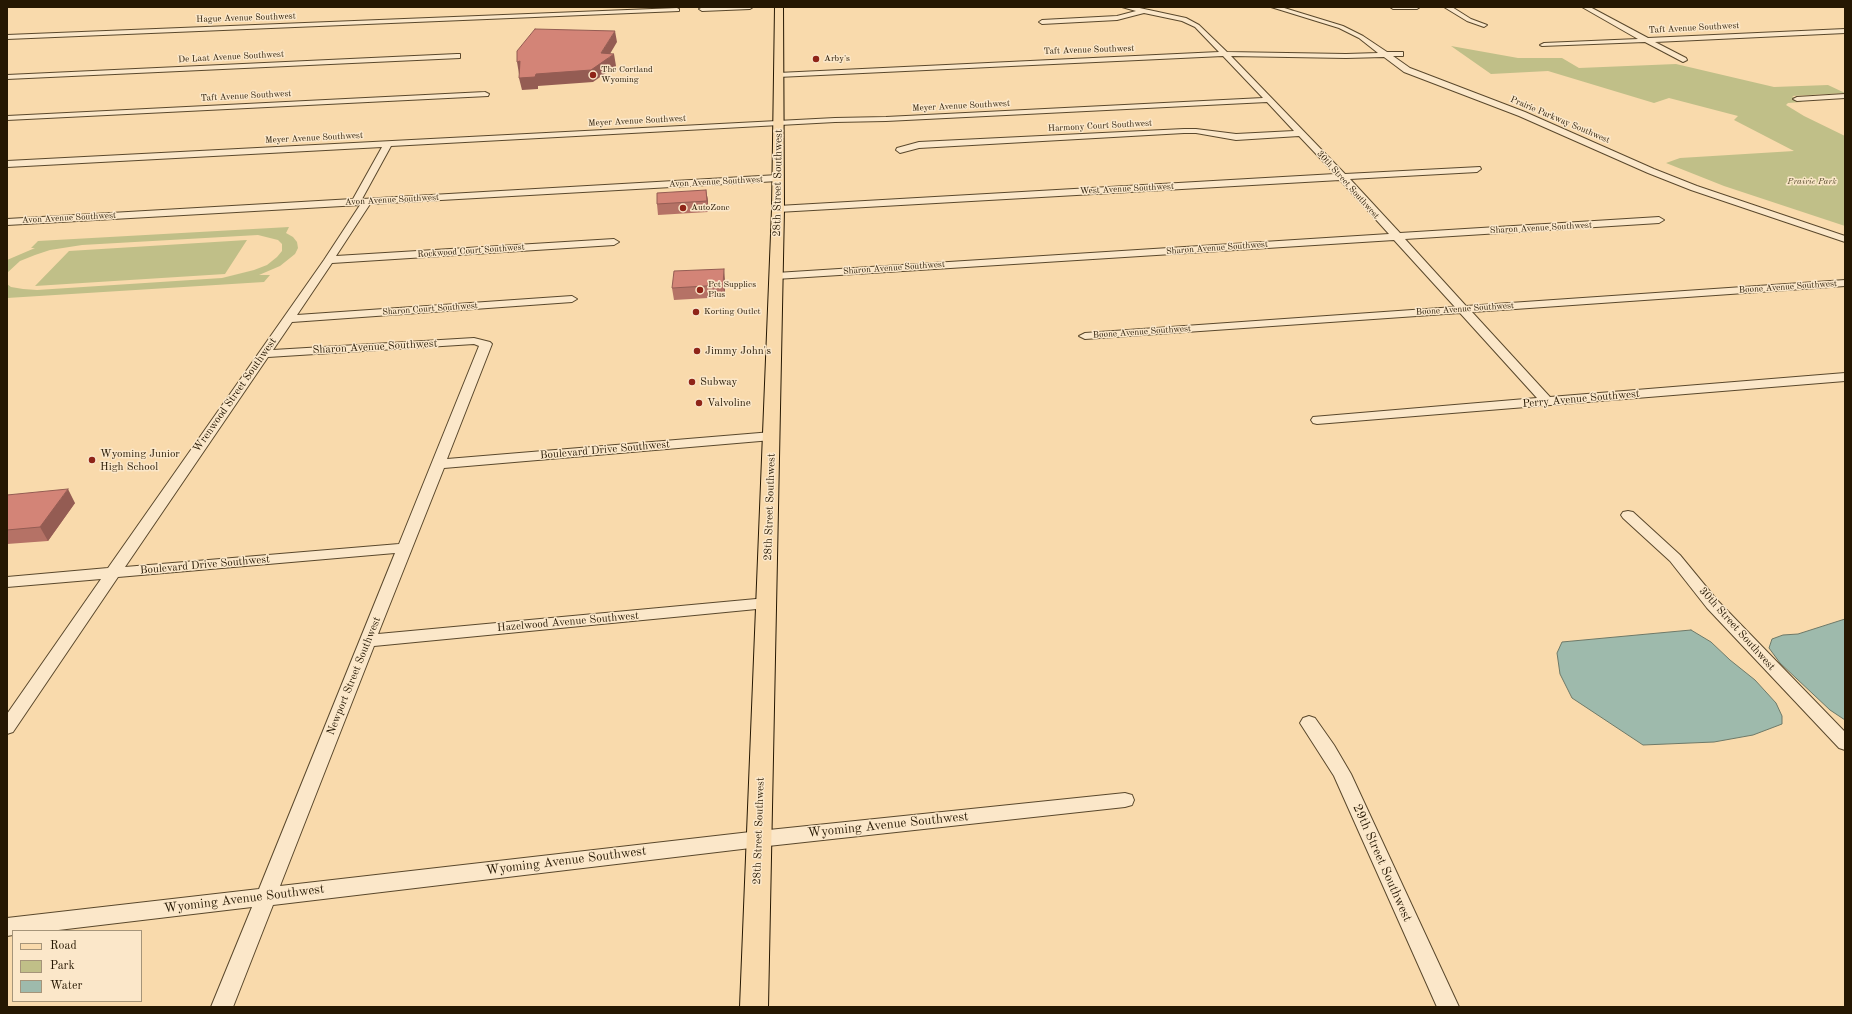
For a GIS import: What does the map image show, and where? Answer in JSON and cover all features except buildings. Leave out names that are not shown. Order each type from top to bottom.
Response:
[{"type":"main road","name":"28th Street Southwest","points":[[754,1007],[778,209],[779,7]]},
{"type":"street","points":[[702,9],[750,7]]},
{"type":"street","name":"30th Street Southwest","points":[[1125,7],[1173,16],[1192,23],[1204,32],[1342,176],[1547,402]]},
{"type":"street","name":"Prairie Parkway Southwest","points":[[1274,7],[1297,10],[1346,24],[1379,39]]},
{"type":"street","points":[[1393,7],[1416,7]]},
{"type":"street","points":[[1447,7],[1469,20],[1484,25]]},
{"type":"street","points":[[1585,7],[1683,60]]},
{"type":"street","name":"Hague Avenue Southwest","points":[[7,37],[677,10]]},
{"type":"street","name":"Prairie Parkway Southwest","points":[[1297,10],[1352,32],[1407,70],[1522,114],[1651,171],[1694,188],[1845,239]]},
{"type":"street","points":[[1042,22],[1117,18],[1145,11]]},
{"type":"street","name":"Taft Avenue Southwest","points":[[1544,45],[1845,31]]},
{"type":"street","name":"Prairie Parkway Southwest","points":[[1390,47],[1415,66],[1524,108],[1661,167],[1845,231]]},
{"type":"street","name":"Taft Avenue Southwest","points":[[778,74],[1226,54],[1400,54]]},
{"type":"street","name":"De Laat Avenue Southwest","points":[[7,77],[457,56]]},
{"type":"street","name":"Taft Avenue Southwest","points":[[7,118],[486,94]]},
{"type":"street","points":[[1797,99],[1845,96]]},
{"type":"street","name":"Meyer Avenue Southwest","points":[[7,164],[778,123],[1269,100]]},
{"type":"street","name":"Harmony Court Southwest","points":[[900,150],[919,145],[1196,131],[1227,136],[1301,133]]},
{"type":"street","name":"Wrenwood Street Southwest","points":[[7,727],[329,260],[362,202],[388,144]]},
{"type":"street","name":"West Avenue Southwest","points":[[778,209],[1477,169]]},
{"type":"street","name":"Avon Avenue Southwest","points":[[7,222],[778,178]]},
{"type":"street","name":"Sharon Avenue Southwest","points":[[776,276],[1659,220]]},
{"type":"street","name":"Rockwood Court Southwest","points":[[329,260],[614,242]]},
{"type":"street","name":"Boone Avenue Southwest","points":[[1085,336],[1845,282]]},
{"type":"street","name":"Sharon Court Southwest","points":[[288,319],[572,299]]},
{"type":"street","name":"Sharon Avenue Southwest","points":[[264,354],[474,342],[486,344]]},
{"type":"street","name":"Newport Street Southwest","points":[[222,1007],[486,344]]},
{"type":"street","name":"Perry Avenue Southwest","points":[[1317,420],[1845,377]]},
{"type":"street","name":"Boulevard Drive Southwest","points":[[438,464],[772,436]]},
{"type":"street","name":"30th Street Southwest","points":[[1628,515],[1675,558],[1712,604],[1845,743]]},
{"type":"street","name":"Boulevard Drive Southwest","points":[[7,582],[404,548]]},
{"type":"street","name":"Hazelwood Avenue Southwest","points":[[368,641],[767,603]]},
{"type":"street","name":"29th Street Southwest","points":[[1309,723],[1328,750],[1342,774],[1448,1007]]},
{"type":"street","name":"Wyoming Avenue Southwest","points":[[7,927],[759,839],[1125,800]]},
{"type":"green space","name":"Prairie Park","points":[[1451,46],[1518,58],[1562,58],[1579,68],[1676,64],[1774,87],[1828,85],[1845,93],[1792,96],[1802,102],[1788,103],[1786,105],[1804,116],[1845,136],[1845,226],[1724,186],[1666,163],[1680,158],[1794,151],[1734,120],[1738,116],[1669,98],[1654,103],[1548,71],[1491,74]]},
{"type":"green space","points":[[289,227],[286,233],[293,237],[297,242],[298,248],[295,254],[280,266],[259,275],[270,275],[264,282],[7,298],[7,284],[11,287],[37,290],[222,278],[267,265],[282,251],[282,244],[278,240],[258,235],[82,245],[50,250],[35,255],[20,261],[7,273],[7,260],[35,248],[31,248],[38,241]]},
{"type":"green space","points":[[247,240],[225,274],[35,286],[69,251]]},
{"type":"water","points":[[1845,619],[1845,720],[1830,710],[1780,663],[1769,648],[1772,639],[1783,635],[1798,634]]},
{"type":"water","points":[[1691,630],[1711,642],[1730,660],[1755,680],[1776,703],[1782,716],[1782,724],[1753,735],[1714,742],[1643,745],[1572,698],[1560,674],[1557,653],[1562,642]]},
{"type":"place","name":"Arby's","points":[[816,59]]},
{"type":"place","name":"The Cortland Wyoming","points":[[593,75]]},
{"type":"place","name":"AutoZone","points":[[683,208]]},
{"type":"place","name":"Pet Supplies Plus","points":[[700,290]]},
{"type":"place","name":"Korting Outlet","points":[[696,312]]},
{"type":"place","name":"Jimmy John's","points":[[697,351]]},
{"type":"place","name":"Subway","points":[[692,382]]},
{"type":"place","name":"Valvoline","points":[[699,403]]},
{"type":"place","name":"Wyoming Junior High School","points":[[92,460]]}]
